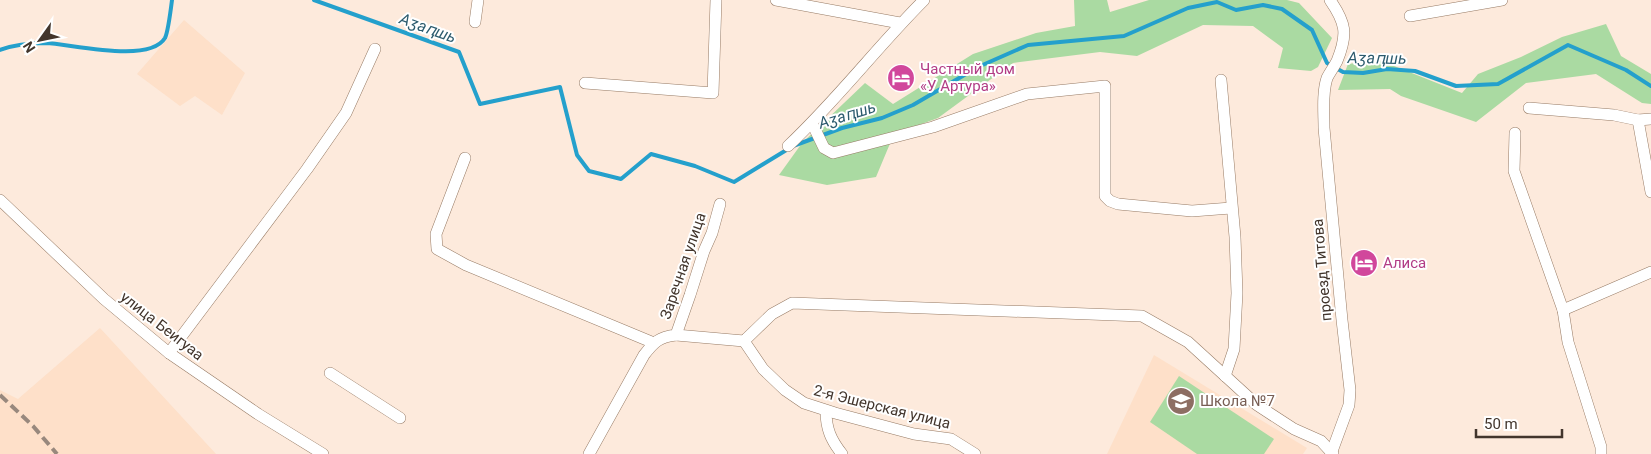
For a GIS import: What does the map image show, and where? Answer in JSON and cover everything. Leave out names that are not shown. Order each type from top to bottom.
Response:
[{"type":"street","points":[[475,22],[478,0]]},
{"type":"street","points":[[585,83],[712,93],[716,0]]},
{"type":"street","points":[[776,0],[900,23]]},
{"type":"street","points":[[788,146],[814,126],[900,23],[924,0]]},
{"type":"street","name":"проезд Титова","points":[[1330,0],[1341,16],[1344,28],[1337,61],[1327,79],[1324,100],[1324,128],[1350,390],[1347,412],[1332,454]]},
{"type":"street","points":[[1410,16],[1502,0]]},
{"type":"street","points":[[169,353],[346,113],[376,49]]},
{"type":"street","points":[[1221,80],[1237,293],[1234,349],[1225,376]]},
{"type":"street","points":[[814,126],[824,148],[833,152],[933,127],[1027,94],[1105,86],[1105,196],[1110,201],[1118,204],[1192,211],[1232,208]]},
{"type":"street","points":[[1529,108],[1614,115],[1638,120],[1651,119]]},
{"type":"street","points":[[1638,120],[1651,192]]},
{"type":"street","points":[[1515,133],[1514,171],[1563,310],[1568,342],[1601,447],[1601,454]]},
{"type":"street","points":[[466,158],[436,234],[437,249],[466,265],[654,343],[644,356],[589,454]]},
{"type":"street","name":"улица Беигуаа","points":[[0,200],[104,299],[169,353],[258,414],[323,454]]},
{"type":"street","name":"Заречная улица","points":[[654,343],[663,337],[676,334],[712,233],[720,204]]},
{"type":"street","points":[[1563,310],[1651,272]]},
{"type":"street","points":[[676,334],[744,341],[772,314],[792,303],[1142,316],[1188,342],[1256,405],[1294,429],[1321,441],[1332,454]]},
{"type":"street","name":"2-я Эшерская улица","points":[[744,341],[763,370],[785,390],[804,403],[826,411],[914,434],[951,439],[976,454]]},
{"type":"street","points":[[330,373],[400,418]]},
{"type":"street","points":[[826,411],[826,426],[832,441],[842,454]]},
{"type":"shaded area","points":[[184,20],[245,73],[222,115],[195,96],[180,106],[137,74]]},
{"type":"shaded area","points":[[100,328],[216,454],[0,454],[0,390],[18,399]]},
{"type":"shaded area","name":"Школа №7","points":[[1154,355],[1307,448],[1303,454],[1107,454]]},
{"type":"green space","points":[[1074,0],[1107,0],[1110,12],[1149,0],[1287,0],[1299,3],[1332,38],[1318,67],[1311,71],[1278,68],[1283,48],[1253,26],[1203,25],[1137,56],[1100,52],[1013,63],[938,118],[894,134],[876,177],[827,185],[779,175],[802,143],[865,83],[893,104],[973,54],[1036,33],[1075,26]]},
{"type":"green space","points":[[1606,24],[1621,56],[1651,74],[1651,104],[1642,103],[1596,74],[1526,83],[1476,122],[1401,96],[1390,89],[1338,90],[1348,64],[1379,60],[1462,93],[1478,74],[1521,57],[1562,37]]},
{"type":"green space","points":[[1179,376],[1274,439],[1264,454],[1197,454],[1150,422]]},
{"type":"waterway","name":"Аӡаԥшь","points":[[0,50],[35,43],[109,51],[143,50],[156,46],[165,38],[172,0]]},
{"type":"waterway","name":"Аӡаԥшь","points":[[314,0],[459,52],[480,104],[560,87],[577,155],[589,171],[621,179],[651,154],[695,166],[734,182],[793,146],[842,128],[882,118],[913,105],[978,67],[1028,45],[1124,36],[1188,8],[1217,2],[1236,10],[1263,5],[1282,9],[1312,30],[1327,63],[1343,72],[1363,73],[1387,69],[1415,71],[1456,86],[1498,84],[1568,45],[1626,70],[1651,86]]},
{"type":"railway","points":[[0,395],[33,426],[57,454]]},
{"type":"place","name":"Частный дом «У Артура»","points":[[901,78]]},
{"type":"place","name":"Алиса","points":[[1364,263]]},
{"type":"place","name":"Школа №7","points":[[1181,401]]}]
